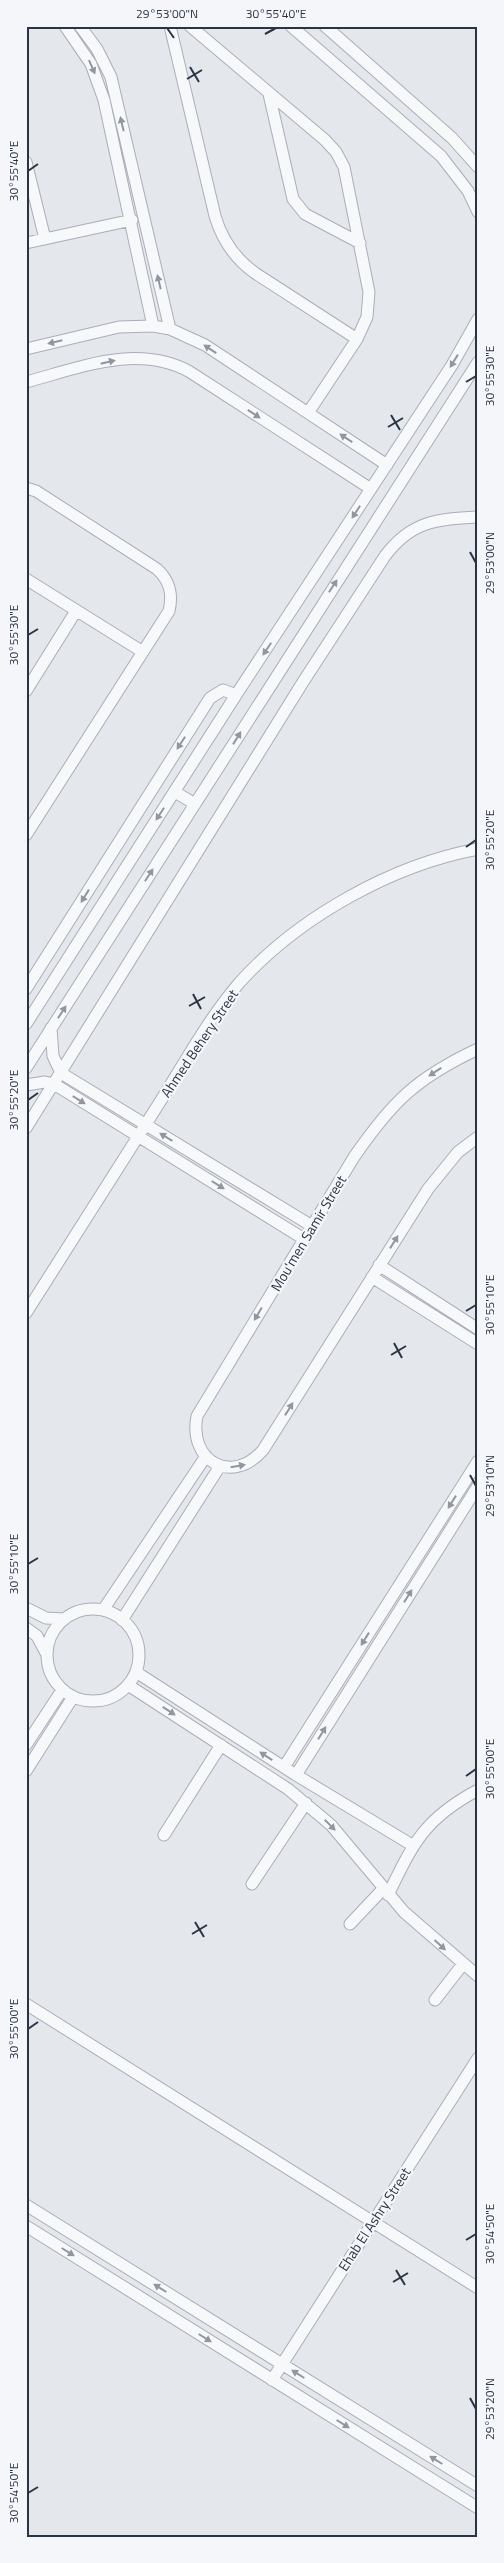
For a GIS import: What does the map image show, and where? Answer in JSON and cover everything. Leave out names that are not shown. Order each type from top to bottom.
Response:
[{"type":"street","points":[[65,26],[83,49],[97,79],[132,220],[153,326]]},
{"type":"street","points":[[80,26],[97,49],[111,77],[170,330]]},
{"type":"street","points":[[170,26],[215,216],[226,244],[239,260],[255,273],[357,339]]},
{"type":"street","points":[[190,26],[331,146],[341,159],[346,175],[369,292],[369,304],[363,328],[357,339],[308,413]]},
{"type":"street","points":[[291,26],[441,156],[468,191],[478,212]]},
{"type":"street","points":[[325,26],[452,138],[478,166]]},
{"type":"street","points":[[373,97],[388,81]]},
{"type":"street","points":[[270,94],[293,200],[305,214],[360,243]]},
{"type":"street","points":[[27,166],[45,239]]},
{"type":"street","points":[[26,243],[132,220]]},
{"type":"street","points":[[26,1024],[236,695],[470,337],[478,319]]},
{"type":"street","points":[[26,349],[119,327],[153,326],[170,330],[205,345],[387,465]]},
{"type":"street","points":[[26,382],[125,358],[146,357],[167,362],[190,372],[371,490]]},
{"type":"street","points":[[26,1068],[478,362]]},
{"type":"street","points":[[26,488],[36,491],[164,575],[171,592],[169,611],[26,835]]},
{"type":"street","points":[[26,1128],[303,682],[394,543],[420,525],[451,518],[478,517]]},
{"type":"street","points":[[26,579],[143,652]]},
{"type":"street","points":[[305,591],[323,602]]},
{"type":"street","points":[[26,691],[76,611]]},
{"type":"street","points":[[26,989],[210,698],[222,690],[236,695]]},
{"type":"street","points":[[175,792],[195,804]]},
{"type":"street","name":"Ahmed Behery Street","points":[[26,1313],[229,996],[273,952],[317,917],[359,891],[405,869],[478,849]]},
{"type":"street","points":[[51,1028],[52,1056],[61,1073],[312,1226]]},
{"type":"street","name":"Mou'men Samir Street","points":[[206,1456],[196,1437],[197,1416],[354,1157],[377,1123],[398,1099],[449,1062],[478,1049]]},
{"type":"street","points":[[26,1086],[35,1083],[54,1084],[304,1238]]},
{"type":"street","points":[[103,1610],[206,1456],[220,1466],[232,1468],[244,1466],[255,1460],[263,1450],[441,1170],[458,1152],[478,1137]]},
{"type":"street","points":[[379,1266],[478,1329]]},
{"type":"street","points":[[372,1277],[478,1344]]},
{"type":"street","points":[[284,1767],[478,1461]]},
{"type":"street","points":[[122,1620],[220,1466]]},
{"type":"street","points":[[296,1775],[478,1486]]},
{"type":"street","points":[[26,1608],[46,1618],[64,1619]]},
{"type":"street","points":[[26,1628],[37,1636],[47,1654],[50,1674],[62,1690],[73,1697],[85,1701],[109,1699],[128,1685],[136,1672],[139,1653],[129,1627],[122,1620],[103,1610],[83,1610],[64,1619],[52,1634],[47,1654]]},
{"type":"street","points":[[136,1672],[296,1775],[412,1845]]},
{"type":"street","points":[[128,1685],[306,1803],[350,1846],[385,1892],[425,1932],[478,1976]]},
{"type":"street","points":[[26,1745],[62,1690]]},
{"type":"street","points":[[26,1771],[73,1697]]},
{"type":"street","points":[[164,1835],[221,1745]]},
{"type":"street","points":[[350,1924],[385,1892],[412,1845],[443,1812],[478,1790]]},
{"type":"street","points":[[252,1884],[306,1803]]},
{"type":"street","points":[[435,2000],[464,1964]]},
{"type":"street","points":[[26,2004],[478,2288]]},
{"type":"street","name":"Ehab El Ashry Street","points":[[272,2380],[478,2058]]},
{"type":"street","points":[[26,2205],[478,2486]]},
{"type":"street","points":[[26,2226],[478,2508]]}]
